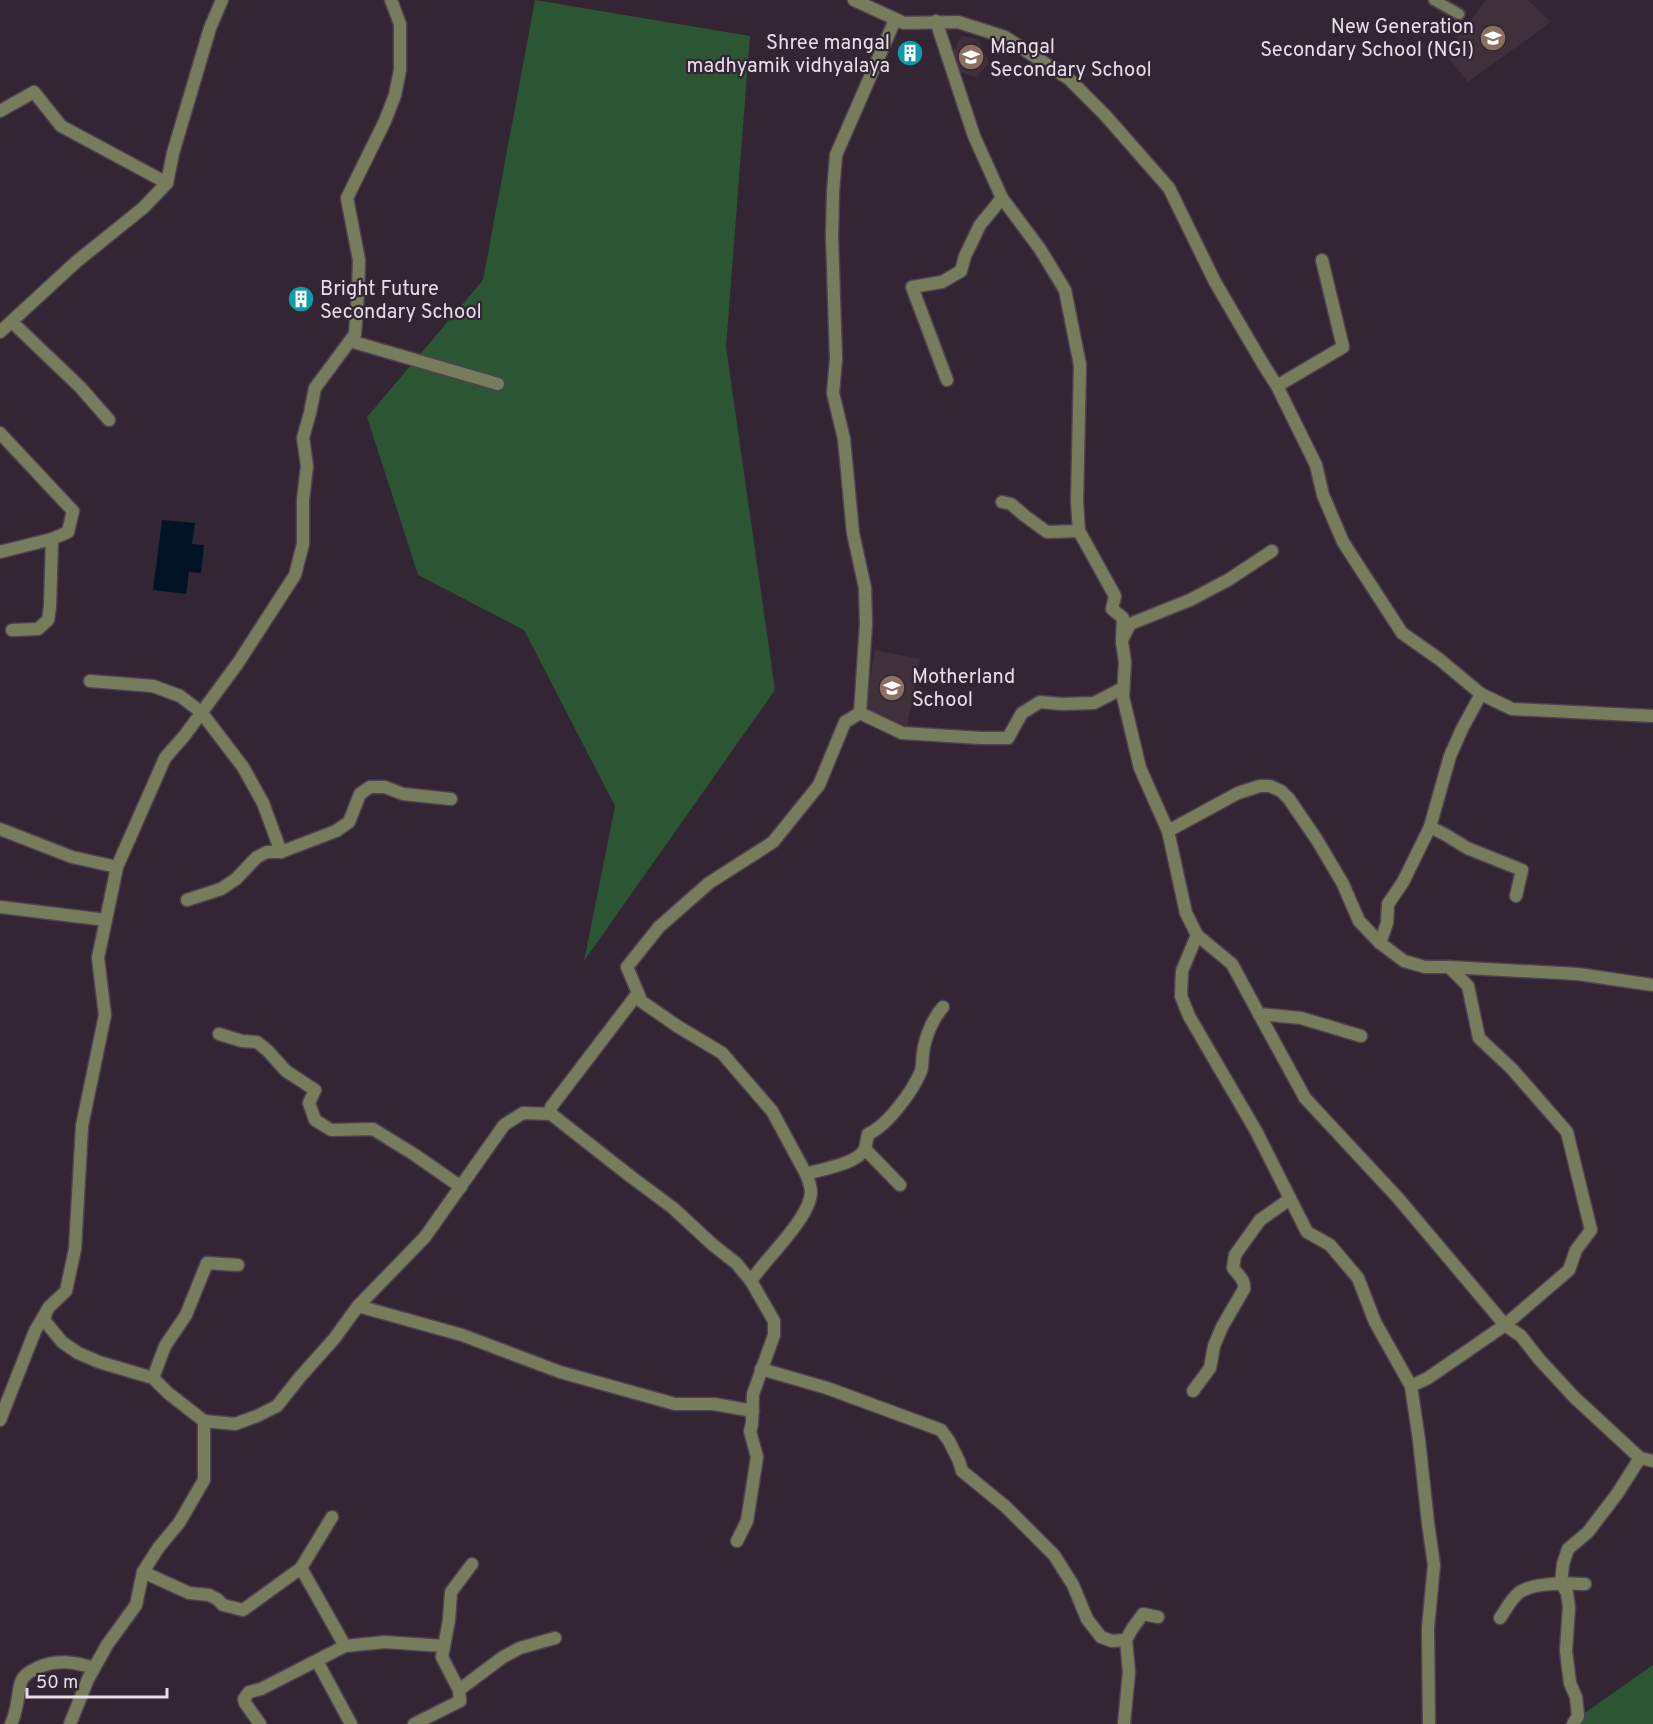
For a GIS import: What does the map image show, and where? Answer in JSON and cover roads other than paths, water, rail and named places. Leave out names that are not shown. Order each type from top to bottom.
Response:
[{"type":"street","points":[[0,332],[76,262],[143,207],[167,183],[173,153],[210,28],[222,0]]},
{"type":"street","points":[[0,1420],[35,1331],[49,1307],[66,1291],[75,1249],[82,1126],[105,1015],[98,958],[117,867],[165,758],[238,663],[295,576],[303,544],[303,500],[307,466],[303,438],[315,388],[355,334],[359,260],[347,198],[385,121],[400,70],[400,24],[391,0]]},
{"type":"street","points":[[854,0],[904,23],[958,22],[1005,37],[1069,79],[1105,115],[1169,189],[1215,282],[1277,386],[1316,465],[1323,495],[1343,542],[1402,633],[1439,659],[1481,694],[1512,709],[1653,716]]},
{"type":"street","points":[[860,713],[866,624],[865,588],[853,533],[844,439],[833,393],[836,359],[833,192],[836,155],[895,20]]},
{"type":"street","points":[[936,21],[974,136],[1002,198],[1040,249],[1065,290],[1080,365],[1077,502],[1079,531],[1115,596],[1112,609],[1122,618],[1125,662],[1123,697],[1140,768],[1168,831],[1186,913],[1197,935],[1232,964],[1305,1098],[1398,1198],[1505,1325],[1521,1336],[1574,1397],[1640,1458],[1653,1461]]},
{"type":"street","points":[[0,111],[34,92],[61,126],[167,183]]},
{"type":"street","points":[[947,380],[912,287],[942,282],[961,271],[965,256],[980,225],[1002,198]]},
{"type":"street","points":[[1277,386],[1343,348],[1322,260]]},
{"type":"street","points":[[12,322],[80,387],[109,420]]},
{"type":"street","points":[[350,341],[498,384]]},
{"type":"street","points":[[0,434],[73,511],[68,532],[52,539],[0,552]]},
{"type":"street","points":[[1002,502],[1011,504],[1047,532],[1079,531]]},
{"type":"street","points":[[12,630],[38,629],[48,620],[52,539]]},
{"type":"street","points":[[1122,642],[1130,624],[1190,600],[1228,580],[1272,551]]},
{"type":"street","points":[[90,681],[153,686],[180,696],[201,712],[248,776],[264,803],[281,852]]},
{"type":"street","points":[[860,713],[902,733],[1008,738],[1022,713],[1040,702],[1094,703],[1123,688]]},
{"type":"street","points":[[1380,943],[1387,922],[1388,904],[1403,882],[1430,827],[1446,766],[1481,694]]},
{"type":"street","points":[[751,1281],[801,1218],[810,1204],[812,1189],[772,1111],[722,1053],[641,1001],[627,967],[659,927],[709,883],[773,842],[819,785],[845,722],[860,713]]},
{"type":"street","points":[[1168,831],[1238,793],[1251,788],[1270,786],[1281,791],[1289,799],[1317,840],[1343,884],[1359,921],[1380,943],[1404,961],[1425,967],[1578,974],[1653,985]]},
{"type":"street","points":[[187,900],[221,889],[236,879],[257,856],[267,852],[281,852],[336,831],[349,822],[360,794],[370,787],[385,787],[403,794],[452,799]]},
{"type":"street","points":[[1430,827],[1467,848],[1522,870],[1516,896]]},
{"type":"street","points":[[0,829],[72,857],[117,867]]},
{"type":"street","points":[[0,907],[106,920]]},
{"type":"street","points":[[1197,935],[1182,971],[1181,996],[1189,1016],[1242,1107],[1307,1232],[1330,1245],[1359,1278],[1375,1323],[1412,1386],[1434,1565],[1428,1628],[1429,1724]]},
{"type":"street","points":[[1412,1386],[1428,1378],[1505,1325],[1569,1270],[1576,1250],[1591,1230],[1567,1132],[1512,1069],[1479,1038],[1468,986],[1449,967]]},
{"type":"street","points":[[551,1114],[551,1107],[638,993]]},
{"type":"street","points":[[806,1174],[862,1156],[866,1149],[868,1134],[889,1118],[915,1084],[922,1069],[923,1051],[930,1029],[936,1015],[944,1007]]},
{"type":"street","points":[[1259,1014],[1301,1018],[1360,1036]]},
{"type":"street","points":[[219,1034],[242,1041],[257,1042],[286,1071],[315,1090],[309,1103],[315,1120],[331,1130],[373,1129],[461,1187]]},
{"type":"street","points":[[49,1307],[44,1320],[62,1342],[78,1353],[99,1362],[153,1378],[204,1421],[235,1424],[257,1416],[276,1406],[334,1339],[358,1306],[425,1238],[504,1125],[523,1113],[551,1114],[673,1208],[736,1263],[751,1281],[774,1321],[774,1335],[753,1394],[750,1431],[757,1457],[747,1521],[738,1541]]},
{"type":"street","points":[[866,1149],[900,1185]]},
{"type":"street","points":[[1193,1390],[1210,1368],[1214,1346],[1222,1327],[1244,1289],[1245,1283],[1233,1268],[1235,1255],[1260,1220],[1290,1199]]},
{"type":"street","points":[[153,1378],[165,1346],[186,1315],[207,1263],[238,1265]]},
{"type":"street","points":[[358,1306],[462,1335],[560,1372],[675,1404],[714,1404],[753,1411]]},
{"type":"street","points":[[761,1370],[827,1388],[940,1430],[949,1441],[962,1471],[1006,1507],[1054,1555],[1073,1585],[1087,1619],[1101,1637],[1112,1641],[1126,1640]]},
{"type":"street","points":[[70,1724],[94,1668],[107,1645],[136,1605],[142,1572],[179,1523],[204,1480],[204,1421]]},
{"type":"street","points":[[1573,1724],[1578,1716],[1576,1697],[1569,1683],[1566,1651],[1568,1599],[1561,1583],[1563,1564],[1568,1549],[1588,1532],[1617,1494],[1640,1458]]},
{"type":"street","points":[[142,1572],[189,1593],[209,1595],[223,1605],[243,1610],[301,1568],[332,1517]]},
{"type":"street","points":[[414,1724],[460,1701],[459,1690],[442,1657],[451,1592],[472,1564]]},
{"type":"street","points":[[301,1568],[345,1646]]},
{"type":"street","points":[[1500,1618],[1520,1592],[1531,1587],[1561,1583],[1585,1584]]},
{"type":"street","points":[[1124,1724],[1129,1672],[1126,1640],[1143,1614],[1158,1617]]},
{"type":"street","points":[[459,1690],[520,1648],[555,1638]]},
{"type":"street","points":[[256,1723],[244,1699],[249,1692],[261,1689],[345,1646],[385,1642],[444,1646]]},
{"type":"street","points":[[317,1661],[351,1724]]},
{"type":"street","points":[[11,1724],[24,1676],[51,1662],[78,1663],[94,1668]]},
{"type":"lane","points":[[1434,0],[1459,14]]},
{"type":"water","points":[[162,520],[195,523],[192,544],[204,545],[201,573],[189,572],[186,594],[153,590]]},
{"type":"place","name":"New Generation Secondary School (NGI)","points":[[1493,38]]},
{"type":"place","name":"Shree mangal madhyamik vidhyalaya","points":[[910,53]]},
{"type":"place","name":"Mangal Secondary School","points":[[971,57]]},
{"type":"place","name":"Bright Future Secondary School","points":[[301,299]]},
{"type":"place","name":"Motherland School","points":[[892,688]]}]
